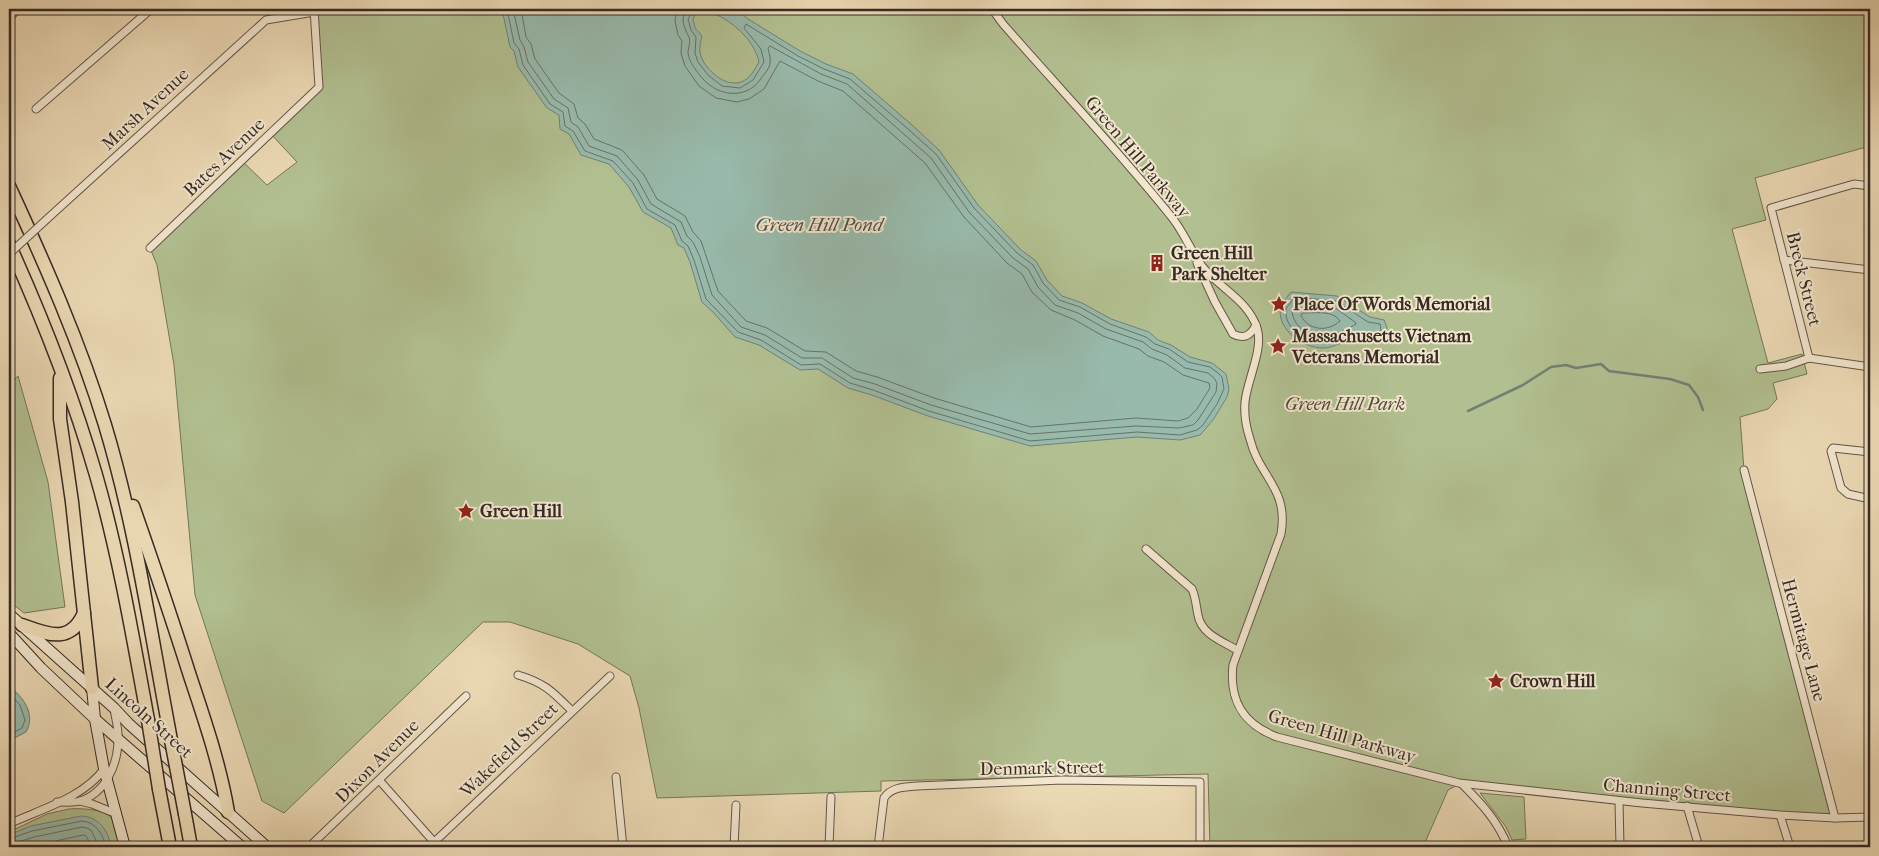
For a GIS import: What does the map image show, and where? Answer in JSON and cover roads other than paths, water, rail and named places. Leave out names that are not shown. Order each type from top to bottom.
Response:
[{"type":"highway","points":[[9,186],[54,286],[90,379],[174,624],[222,775],[228,812]]},
{"type":"highway","points":[[9,244],[60,368],[85,439],[106,513],[125,595],[170,847]]},
{"type":"highway","points":[[60,368],[60,419],[72,502],[92,688]]},
{"type":"highway","points":[[105,426],[136,554],[191,847]]},
{"type":"highway","points":[[22,625],[46,634],[62,634],[70,632],[84,613]]},
{"type":"main road","name":"Lincoln Street","points":[[9,614],[267,847]]},
{"type":"main road","name":"Lincoln Street","points":[[9,633],[41,668],[95,719],[238,846]]},
{"type":"main road","points":[[92,688],[95,719],[104,769],[125,847]]},
{"type":"main road","points":[[228,812],[238,846]]},
{"type":"street","points":[[9,18],[18,9]]},
{"type":"street","points":[[36,109],[151,9]]},
{"type":"street","name":"Green Hill Parkway","points":[[992,9],[1172,216],[1191,249],[1208,272],[1242,303],[1256,325],[1259,340],[1246,394],[1246,420],[1253,448],[1279,496],[1282,522],[1280,534],[1238,650],[1232,676],[1235,694],[1242,713],[1260,731],[1277,737],[1461,783]]},
{"type":"street","name":"Bates Avenue","points":[[150,248],[318,87],[314,10]]},
{"type":"street","name":"Marsh Avenue","points":[[9,254],[266,20],[314,10]]},
{"type":"street","name":"Breck Street","points":[[1809,358],[1770,208],[1854,184],[1870,186]]},
{"type":"street","points":[[1191,249],[1215,302],[1234,334],[1247,336],[1256,325]]},
{"type":"street","points":[[1784,260],[1870,270]]},
{"type":"street","points":[[1760,369],[1782,367],[1809,358],[1870,367]]},
{"type":"street","points":[[1870,452],[1833,448],[1830,451],[1841,488],[1848,494],[1870,499]]},
{"type":"street","name":"Hermitage Lane","points":[[1744,470],[1835,818]]},
{"type":"street","points":[[1146,549],[1192,588],[1202,628],[1238,650]]},
{"type":"street","points":[[518,675],[534,679],[548,687],[572,711]]},
{"type":"street","name":"Wakefield Street","points":[[432,845],[610,676]]},
{"type":"street","name":"Dixon Avenue","points":[[309,847],[466,696]]},
{"type":"street","points":[[80,801],[98,790],[108,781],[112,771],[118,739],[114,708]]},
{"type":"street","points":[[9,824],[86,787],[104,769]]},
{"type":"street","points":[[616,777],[623,847]]},
{"type":"street","points":[[380,780],[432,845]]},
{"type":"street","name":"Denmark Street","points":[[878,847],[882,808],[886,794],[898,788],[1008,782],[1200,782],[1200,847]]},
{"type":"street","points":[[1461,783],[1490,814],[1501,831],[1508,847]]},
{"type":"street","name":"Channing Street","points":[[1461,783],[1619,801],[1780,815],[1835,818],[1870,817]]},
{"type":"street","points":[[829,847],[831,798]]},
{"type":"street","points":[[57,802],[80,801],[117,814]]},
{"type":"street","points":[[1619,801],[1620,847]]},
{"type":"street","points":[[734,847],[736,805]]},
{"type":"street","points":[[1687,806],[1699,847]]},
{"type":"street","points":[[1780,815],[1790,847]]},
{"type":"water","name":"Green Hill Pond","points":[[502,9],[736,9],[748,19],[800,51],[826,64],[853,74],[912,125],[939,150],[978,205],[1021,250],[1036,261],[1047,280],[1062,296],[1082,303],[1111,319],[1149,332],[1158,340],[1171,345],[1190,357],[1212,363],[1226,374],[1229,389],[1227,397],[1213,420],[1200,435],[1180,440],[1137,437],[1030,446],[928,416],[848,388],[818,369],[800,370],[759,345],[735,337],[702,302],[690,262],[684,248],[678,245],[671,228],[643,212],[629,187],[609,164],[581,155],[569,134],[560,129],[559,115],[547,108],[518,67],[514,51],[510,47]],"holes":[[[701,11],[719,16],[737,28],[745,36],[756,53],[759,62],[752,74],[744,81],[734,83],[721,79],[709,70],[705,64],[700,52],[702,36],[695,28],[693,19],[696,13]]]},
{"type":"water","points":[[1291,292],[1337,296],[1370,317],[1384,320],[1387,328],[1386,332],[1379,337],[1356,337],[1327,348],[1308,345],[1294,337],[1284,326],[1281,319],[1281,307]]},
{"type":"water","points":[[9,687],[24,701],[30,719],[26,732],[9,741]]},
{"type":"water","points":[[81,816],[93,819],[102,826],[108,835],[111,847],[9,847],[9,835],[31,826]]},
{"type":"waterway","points":[[1468,411],[1523,385],[1551,367],[1566,365],[1576,368],[1601,364],[1609,371],[1670,379],[1689,385],[1698,397],[1703,410]]},
{"type":"place","name":"Green Hill Park Shelter","points":[[1157,263]]},
{"type":"place","name":"Place Of Words Memorial","points":[[1279,304]]},
{"type":"place","name":"Massachusetts Vietnam Veterans Memorial","points":[[1278,346]]},
{"type":"place","name":"Green Hill","points":[[466,511]]},
{"type":"place","name":"Crown Hill","points":[[1496,681]]},
{"type":"park label","name":"Green Hill Park","points":[[1345,404]]}]
